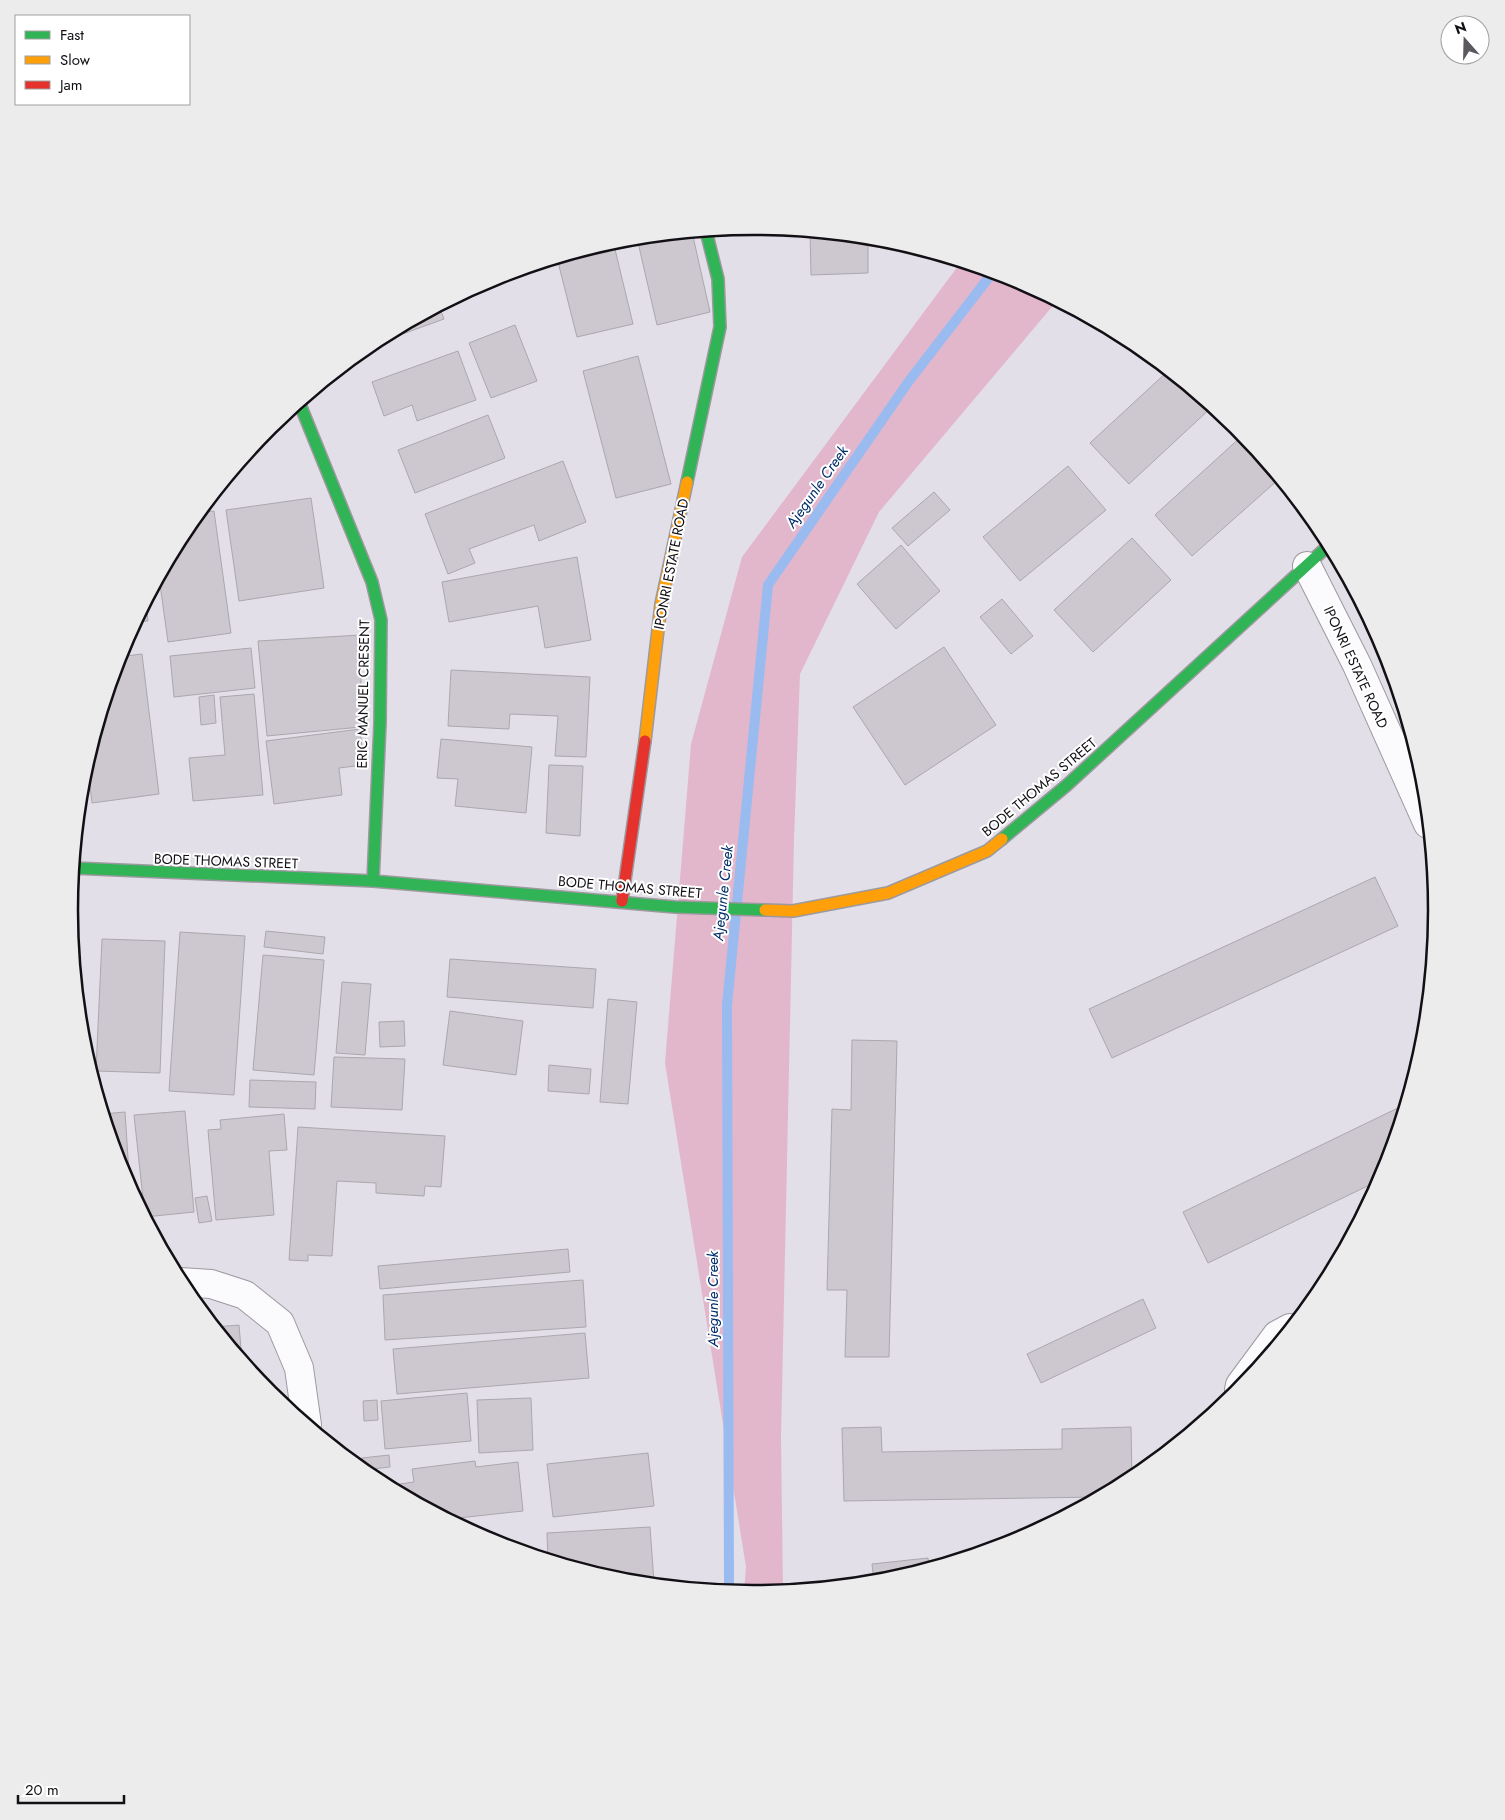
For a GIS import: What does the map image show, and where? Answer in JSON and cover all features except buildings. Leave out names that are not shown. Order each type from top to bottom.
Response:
[{"type":"main road","name":"IPONRI ESTATE ROAD","points":[[622,901],[642,765],[661,604],[720,327],[718,280],[707,236]]},
{"type":"main road","name":"ERIC MANUEL CRESENT","points":[[302,408],[348,518],[372,582],[380,620],[380,723],[373,882]]},
{"type":"main road","name":"BODE THOMAS STREET","points":[[79,868],[373,882],[622,901],[675,907],[793,911],[888,894],[987,850],[1067,786],[1323,550]]},
{"type":"street","name":"IPONRI ESTATE ROAD","points":[[1308,566],[1357,665],[1419,804]]},
{"type":"street","points":[[190,1283],[211,1284],[245,1295],[280,1323],[299,1368],[306,1416]]},
{"type":"shaded area","points":[[957,267],[1011,286],[1053,306],[879,512],[800,674],[794,840],[781,1437],[783,1584],[745,1585],[746,1567],[665,1063],[691,744],[742,557]]},
{"type":"waterway","name":"Ajegunle Creek","points":[[729,1584],[727,1005],[768,585],[909,381],[988,278]]},
{"type":"traffic: fast","points":[[687,482],[720,327],[718,279],[707,236]]},
{"type":"traffic: fast","points":[[301,408],[372,582],[381,620],[380,723],[373,881]]},
{"type":"traffic: fast","points":[[1002,839],[1067,785],[1323,550]]},
{"type":"traffic: fast","points":[[79,868],[373,881],[675,907],[765,910]]},
{"type":"traffic: slow","points":[[645,741],[661,604],[687,482]]},
{"type":"traffic: slow","points":[[765,910],[793,911],[888,893],[987,851],[1002,839]]},
{"type":"traffic: jam","points":[[622,901],[645,741]]}]
